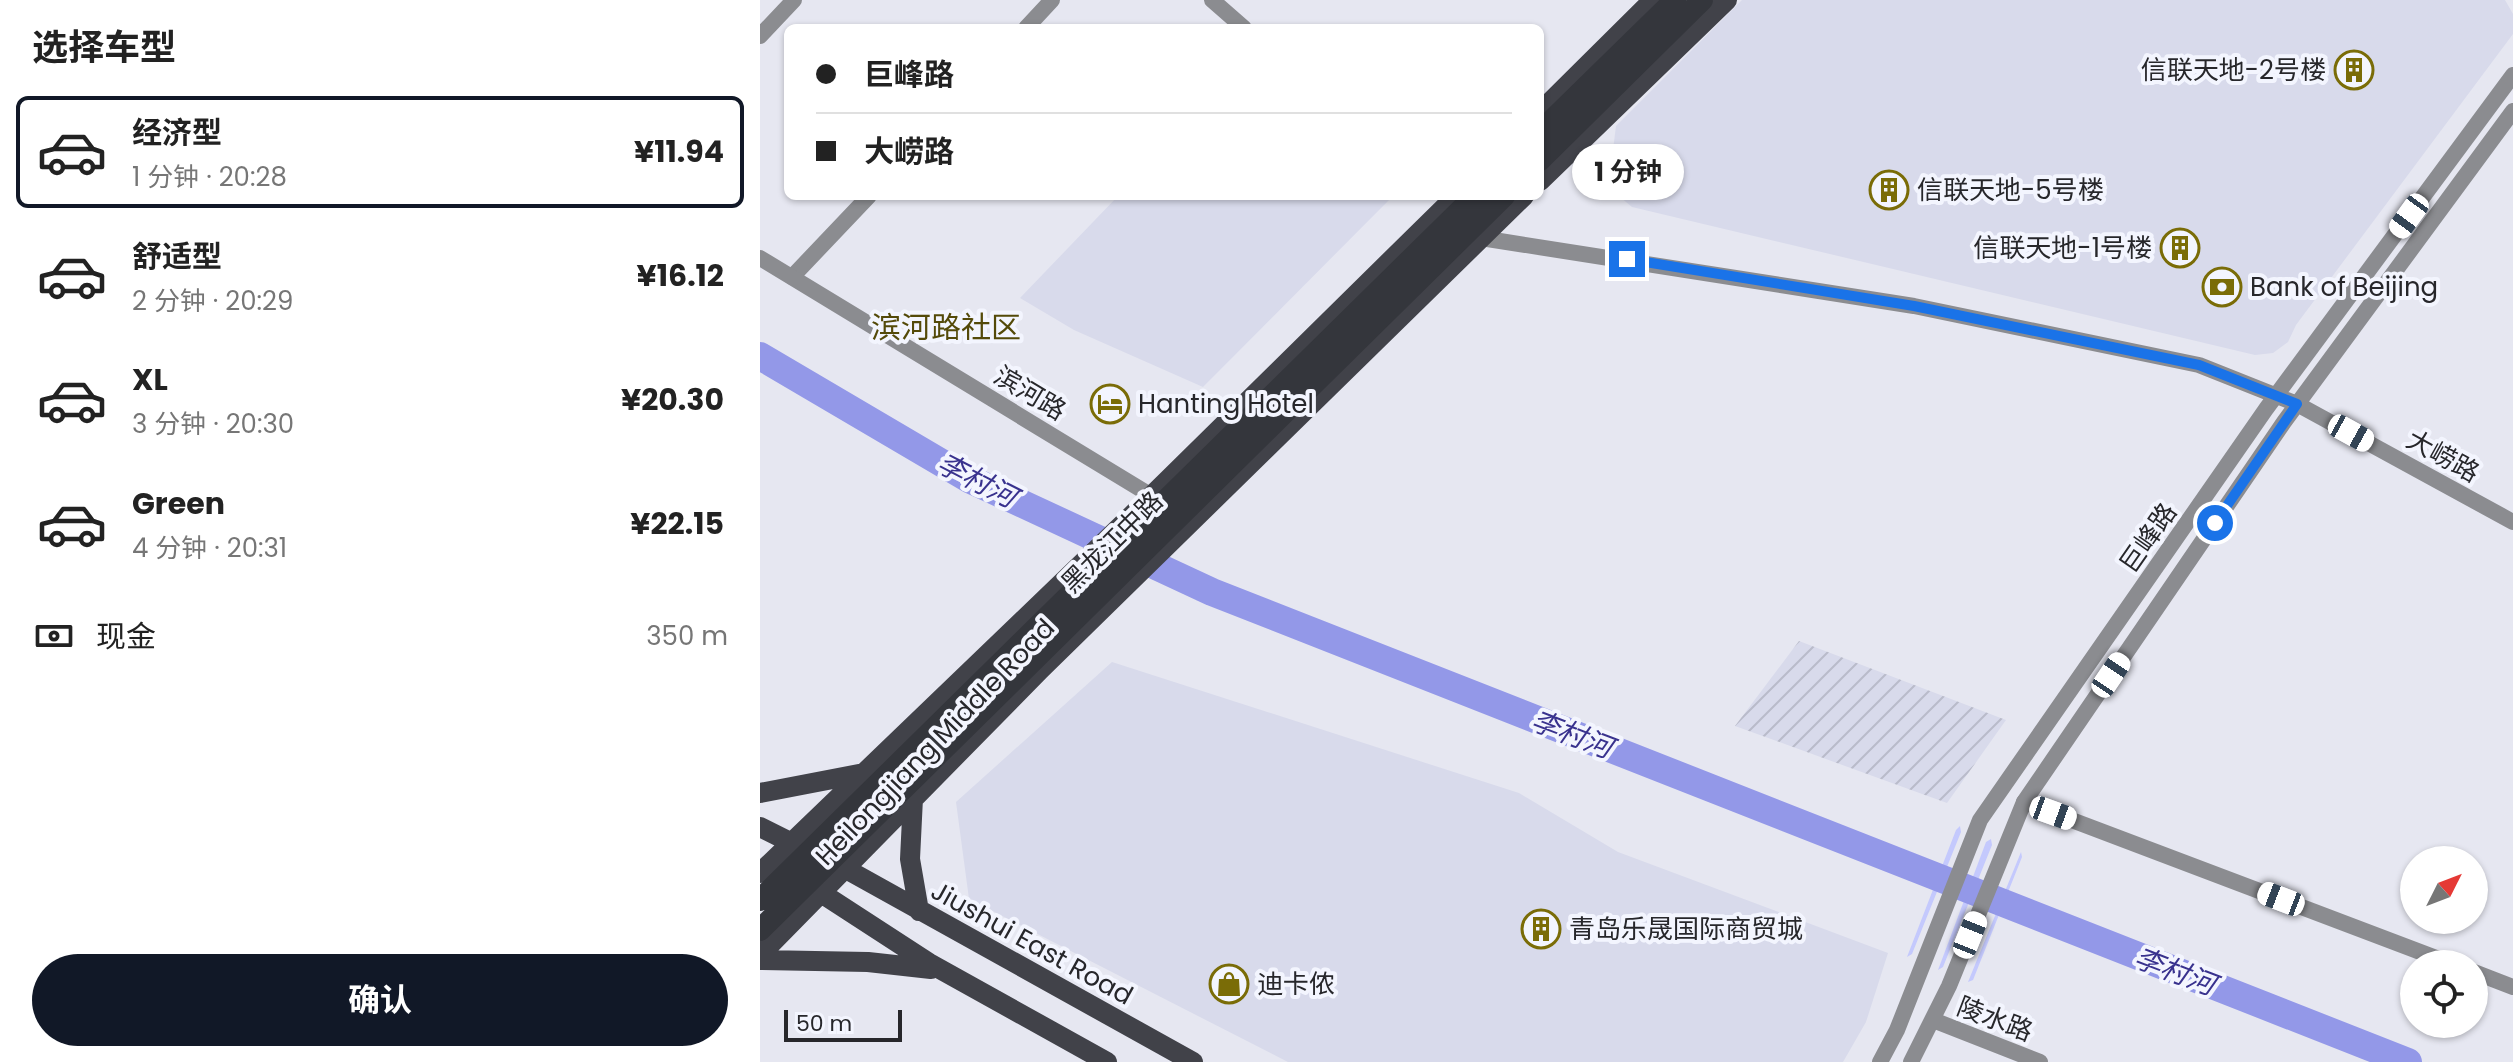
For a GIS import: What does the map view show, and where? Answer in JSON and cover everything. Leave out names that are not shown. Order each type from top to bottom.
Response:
[{"type":"highway","points":[[1544,128],[1675,0]]},
{"type":"highway","points":[[1544,156],[1702,0]]},
{"type":"highway","name":"黑龙江中路","points":[[760,900],[1471,200]]},
{"type":"highway","name":"黑龙江中路","points":[[760,930],[1500,200]]},
{"type":"main road","points":[[1544,108],[1653,0]]},
{"type":"main road","points":[[1544,177],[1727,0]]},
{"type":"main road","name":"Heilongjiang Middle Road","points":[[763,866],[791,843],[1127,520],[1444,200]]},
{"type":"main road","name":"Heilongjiang Middle Road","points":[[760,957],[1040,670],[1520,200]]},
{"type":"main road","points":[[760,793],[864,773]]},
{"type":"main road","points":[[913,798],[910,859],[919,911]]},
{"type":"main road","name":"Jiushui East Road","points":[[760,827],[846,869],[1193,1062]]},
{"type":"main road","points":[[763,866],[823,893],[861,921],[944,971],[1107,1062]]},
{"type":"main road","points":[[760,957],[868,962],[944,971]]},
{"type":"street","points":[[760,36],[794,0]]},
{"type":"street","points":[[1030,24],[1052,0]]},
{"type":"street","points":[[1212,0],[1239,24]]},
{"type":"street","name":"巨峰路","points":[[1880,1062],[1980,820],[2277,395],[2513,75]]},
{"type":"street","name":"巨峰路","points":[[1911,1062],[1949,986],[2024,802],[2297,404],[2513,111]]},
{"type":"street","points":[[792,277],[865,200]]},
{"type":"street","points":[[1444,200],[1481,238]]},
{"type":"street","name":"大崂路","points":[[1481,238],[1914,306],[2199,365],[2297,404],[2513,522]]},
{"type":"street","name":"滨河路","points":[[760,258],[1192,521]]},
{"type":"street","points":[[2024,802],[2415,950]]},
{"type":"street","points":[[2488,977],[2513,987]]},
{"type":"street","name":"陵水路","points":[[1933,1020],[2040,1062]]},
{"type":"shaded area","points":[[1742,0],[2505,0],[2513,14],[2513,34],[2296,325],[2288,342],[2273,353],[2255,355],[1632,207],[1620,197],[1616,183],[1612,158],[1616,126]]},
{"type":"shaded area","points":[[1114,200],[1389,200],[1203,387],[1074,330],[1020,298]]},
{"type":"shaded area","points":[[1799,641],[2006,720],[1947,803],[1735,726]]},
{"type":"shaded area","points":[[1112,662],[1519,793],[1618,852],[1888,953],[1866,1022],[1843,1062],[1288,1062],[969,899],[956,802]]},
{"type":"shaded area","points":[[1960,826],[1961,832],[1912,954],[1907,957],[1956,830]]},
{"type":"shaded area","points":[[1991,839],[1992,845],[1943,967],[1938,970],[1986,842]]},
{"type":"shaded area","points":[[2021,852],[2022,857],[1973,980],[1968,982]]},
{"type":"waterway","name":"李村河","points":[[760,356],[969,479],[1212,592],[2408,1062]]},
{"type":"place","name":"信联天地-2号楼","points":[[2354,70]]},
{"type":"place","name":"信联天地-5号楼","points":[[1889,190]]},
{"type":"place","name":"信联天地-1号楼","points":[[2180,248]]},
{"type":"place","name":"Bank of Beijing","points":[[2222,287]]},
{"type":"place","name":"Hanting Hotel","points":[[1110,404]]},
{"type":"place","name":"青岛乐晟国际商贸城","points":[[1541,929]]},
{"type":"place","name":"迪卡侬","points":[[1229,984]]},
{"type":"district","name":"滨河路社区","points":[[946,328]]},
{"type":"route","points":[[1627,259],[1914,306],[2199,365],[2297,404],[2215,523]]}]
